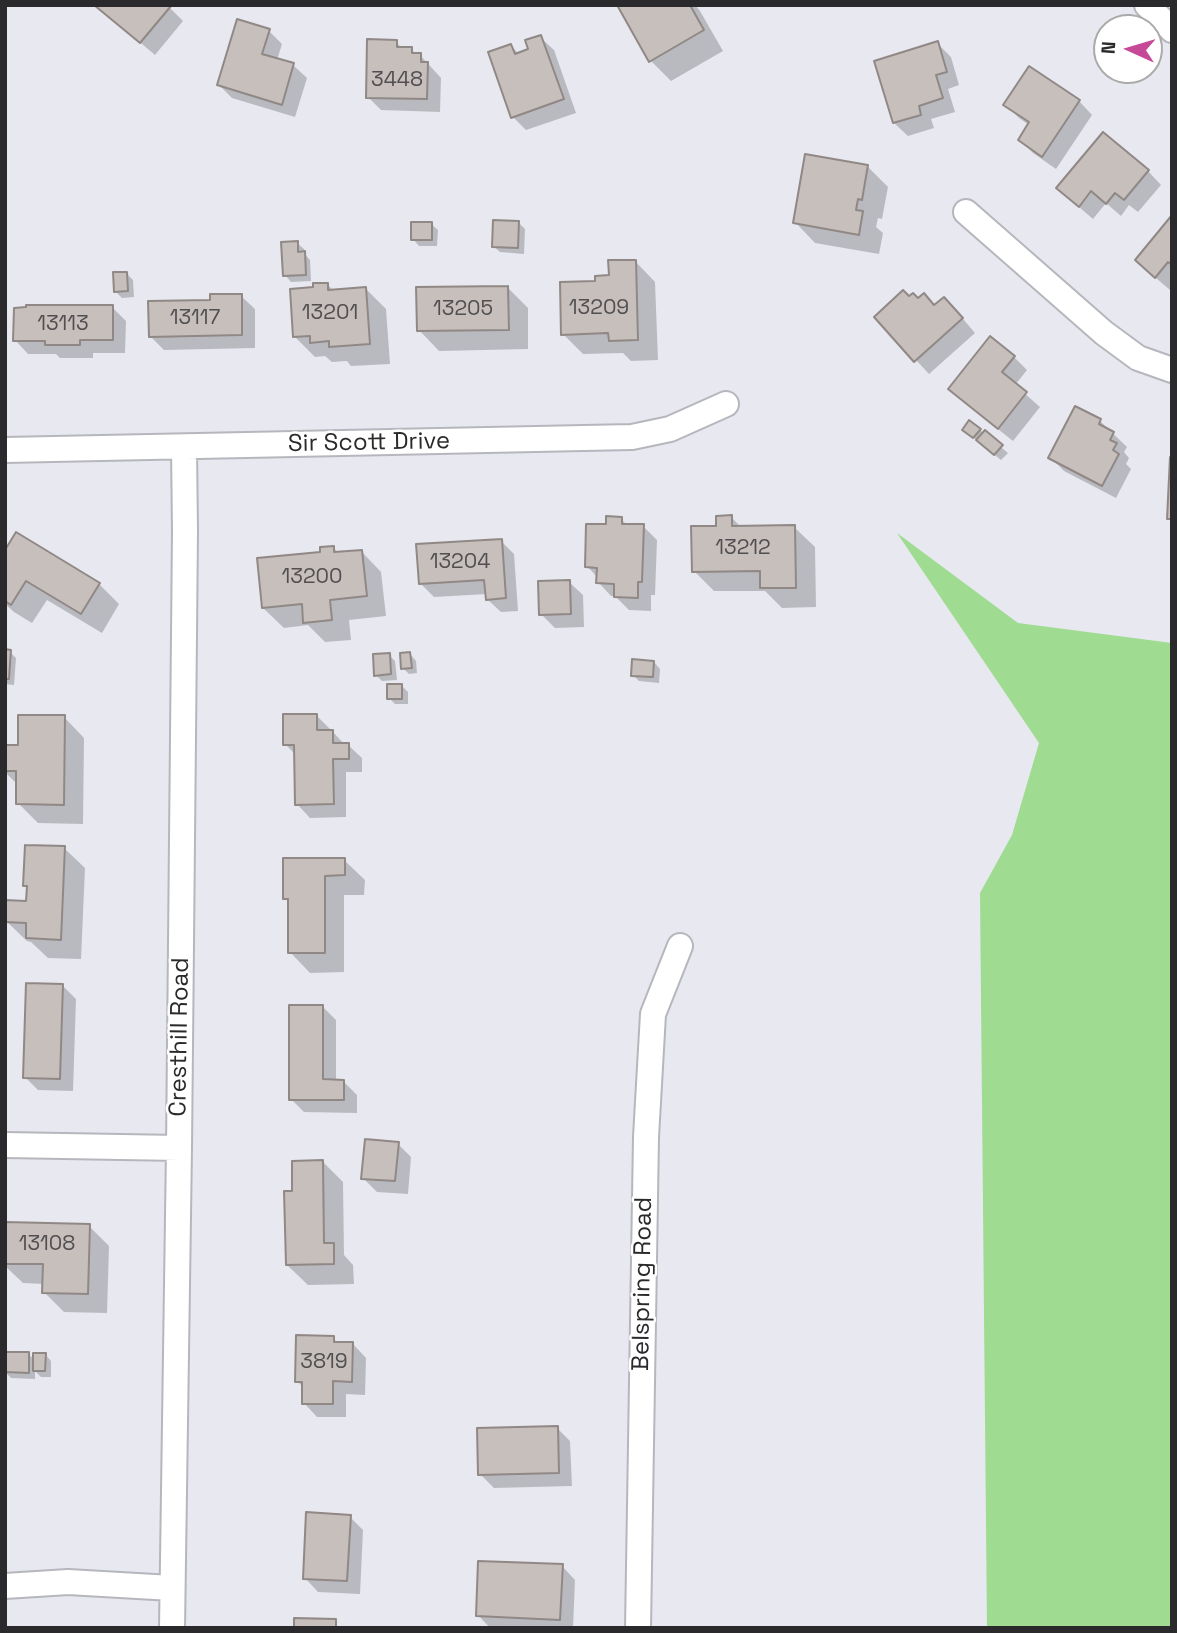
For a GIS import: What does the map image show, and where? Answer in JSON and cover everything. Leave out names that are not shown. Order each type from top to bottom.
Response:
[{"type":"street","points":[[1146,5],[1172,30]]},
{"type":"street","points":[[967,212],[1104,333],[1138,358],[1172,370]]},
{"type":"street","name":"Sir Scott Drive","points":[[5,450],[632,438],[670,429],[726,404]]},
{"type":"street","name":"Cresthill Road","points":[[172,1628],[179,1148],[184,447]]},
{"type":"street","name":"Belspring Road","points":[[638,1628],[646,1137],[653,1014],[680,946]]},
{"type":"street","points":[[5,1145],[179,1148]]},
{"type":"street","points":[[5,1586],[68,1581],[172,1588]]},
{"type":"green space","points":[[897,533],[1018,623],[1172,643],[1172,1628],[987,1628],[980,893],[1012,835],[1039,743]]},
{"type":"building","points":[[94,5],[170,5],[171,6],[140,43]]},
{"type":"building","points":[[617,5],[690,5],[704,30],[649,62]]},
{"type":"building","points":[[237,19],[270,29],[262,54],[294,63],[282,105],[217,85]]},
{"type":"building","points":[[541,35],[564,99],[511,118],[488,52],[511,44],[515,54],[528,49],[525,40]]},
{"type":"building","points":[[367,39],[397,40],[397,47],[412,47],[412,53],[421,53],[421,62],[428,62],[427,99],[366,98]]},
{"type":"building","points":[[938,41],[947,72],[936,75],[943,98],[919,106],[921,115],[893,123],[874,61]]},
{"type":"building","points":[[1029,66],[1080,100],[1042,157],[1018,140],[1029,122],[1003,105]]},
{"type":"building","points":[[1103,132],[1149,170],[1124,200],[1115,193],[1106,204],[1091,191],[1079,207],[1056,188]]},
{"type":"building","points":[[805,154],[868,165],[862,200],[858,199],[856,210],[863,211],[859,235],[793,223]]},
{"type":"building","points":[[1172,215],[1172,265],[1168,262],[1155,278],[1135,260]]},
{"type":"building","points":[[493,220],[519,221],[518,248],[492,247]]},
{"type":"building","points":[[411,222],[432,222],[432,240],[411,240]]},
{"type":"building","points":[[298,241],[298,252],[305,251],[306,275],[283,276],[281,242]]},
{"type":"building","points":[[608,260],[636,260],[638,340],[609,341],[608,333],[561,335],[560,282],[595,281],[595,276],[609,275]]},
{"type":"building","points":[[113,272],[127,272],[128,291],[114,292]]},
{"type":"building","points":[[313,283],[328,283],[328,290],[366,287],[370,344],[329,347],[329,341],[310,343],[310,336],[293,337],[290,289],[313,287]]},
{"type":"building","points":[[508,286],[509,330],[417,331],[416,287]]},
{"type":"building","points":[[903,290],[909,296],[913,293],[918,298],[924,293],[934,305],[944,297],[963,318],[914,362],[874,317]]},
{"type":"building","points":[[210,294],[242,294],[242,335],[149,337],[148,301],[210,300]]},
{"type":"building","points":[[26,305],[113,305],[113,340],[80,340],[80,345],[13,341],[14,308]]},
{"type":"building","points":[[990,336],[1015,356],[1002,372],[1027,392],[998,429],[948,389]]},
{"type":"building","points":[[1075,406],[1101,419],[1099,424],[1114,432],[1110,440],[1117,443],[1113,450],[1119,454],[1102,486],[1048,458]]},
{"type":"building","points":[[969,420],[981,429],[973,438],[962,430]]},
{"type":"building","points":[[985,430],[1003,445],[994,455],[976,440]]},
{"type":"building","points":[[1170,457],[1172,519],[1167,519]]},
{"type":"building","points":[[732,515],[732,526],[795,525],[796,588],[760,588],[760,571],[692,572],[691,526],[716,526],[716,516]]},
{"type":"building","points":[[606,516],[622,517],[622,524],[644,524],[642,582],[638,582],[638,598],[614,597],[614,584],[596,583],[597,568],[585,567],[586,524],[606,524]]},
{"type":"building","points":[[16,532],[100,583],[81,614],[26,581],[11,605],[5,601],[5,550]]},
{"type":"building","points":[[502,539],[506,598],[486,600],[484,580],[419,584],[416,544]]},
{"type":"building","points":[[334,546],[334,552],[362,550],[367,596],[330,600],[332,620],[303,623],[302,604],[262,608],[257,558],[320,552],[320,547]]},
{"type":"building","points":[[570,580],[571,614],[539,615],[538,581]]},
{"type":"building","points":[[5,649],[11,650],[9,679],[5,679]]},
{"type":"building","points":[[410,652],[412,668],[401,669],[400,653]]},
{"type":"building","points":[[390,653],[391,674],[374,676],[373,654]]},
{"type":"building","points":[[632,659],[654,661],[653,677],[631,676]]},
{"type":"building","points":[[387,684],[402,684],[402,699],[387,699]]},
{"type":"building","points":[[283,714],[317,714],[317,730],[333,730],[333,743],[349,743],[349,759],[333,759],[334,804],[295,805],[294,745],[283,745]]},
{"type":"building","points":[[18,715],[65,715],[64,805],[16,804],[16,771],[5,771],[5,745],[18,745]]},
{"type":"building","points":[[25,845],[65,846],[61,940],[26,938],[26,923],[5,922],[5,900],[26,901],[27,886],[23,886]]},
{"type":"building","points":[[283,858],[345,858],[345,875],[325,876],[325,953],[288,953],[288,899],[283,899]]},
{"type":"building","points":[[26,983],[63,984],[60,1079],[23,1078]]},
{"type":"building","points":[[289,1005],[323,1005],[323,1079],[344,1080],[344,1100],[289,1100]]},
{"type":"building","points":[[365,1139],[399,1142],[395,1181],[361,1179]]},
{"type":"building","points":[[323,1160],[324,1243],[334,1243],[334,1264],[286,1265],[284,1191],[292,1191],[292,1161]]},
{"type":"building","points":[[5,1222],[90,1224],[88,1294],[42,1293],[43,1264],[5,1264]]},
{"type":"building","points":[[296,1335],[334,1336],[334,1342],[353,1342],[352,1382],[333,1381],[333,1404],[302,1404],[302,1382],[295,1382]]},
{"type":"building","points":[[5,1352],[29,1352],[29,1373],[5,1372]]},
{"type":"building","points":[[33,1353],[46,1353],[45,1371],[33,1371]]},
{"type":"building","points":[[558,1426],[559,1473],[478,1475],[477,1428]]},
{"type":"building","points":[[306,1512],[351,1515],[347,1581],[303,1579]]},
{"type":"building","points":[[478,1561],[563,1564],[560,1620],[476,1616]]},
{"type":"building","points":[[294,1618],[336,1619],[336,1628],[294,1628]]}]
